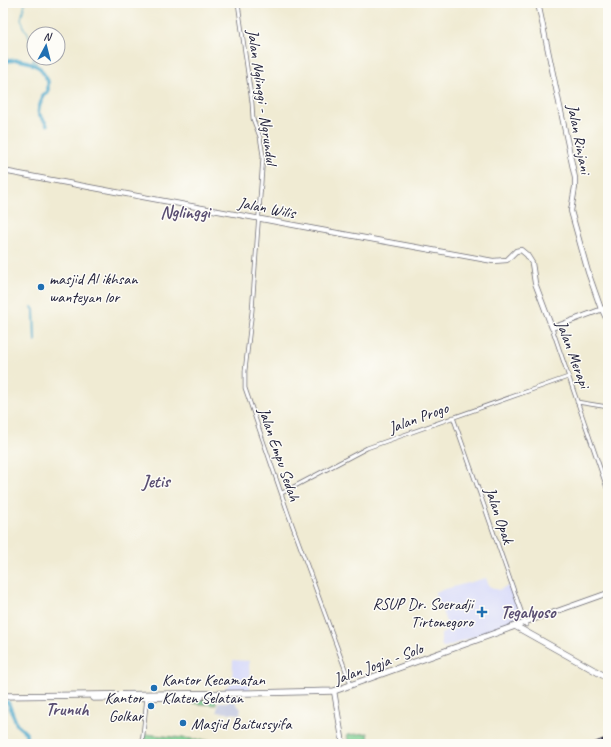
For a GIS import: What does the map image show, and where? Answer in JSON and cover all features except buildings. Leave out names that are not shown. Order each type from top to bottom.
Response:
[{"type":"highway","name":"Jalan Jogja - Solo","points":[[3,699],[334,692],[516,628]]},
{"type":"highway","points":[[516,628],[527,632],[608,678]]},
{"type":"highway","points":[[516,628],[547,644]]},
{"type":"highway","name":"Jalan Jogja - Solo","points":[[3,696],[147,696]]},
{"type":"main road","name":"Jalan Rinjani","points":[[538,3],[574,170],[575,184],[570,211],[588,272],[601,309]]},
{"type":"main road","name":"Jalan Wilis","points":[[3,171],[493,261],[507,260],[517,250],[522,251]]},
{"type":"main road","name":"Jalan Merapi","points":[[522,251],[532,263],[535,283],[552,328]]},
{"type":"main road","points":[[552,328],[608,307]]},
{"type":"main road","points":[[516,628],[525,623],[608,594]]},
{"type":"main road","points":[[334,692],[343,744]]},
{"type":"street","name":"Jalan Nglinggi - Ngrundul","points":[[238,3],[253,119],[260,137],[263,156],[259,218]]},
{"type":"street","name":"Jalan Empu Sedah","points":[[259,218],[245,383],[246,392],[289,516],[351,686]]},
{"type":"street","name":"Jalan Rinjani","points":[[601,309],[608,324]]},
{"type":"street","name":"Jalan Merapi","points":[[552,328],[608,492]]},
{"type":"street","name":"Jalan Progo","points":[[282,493],[367,448],[568,377]]},
{"type":"street","points":[[578,402],[608,406]]},
{"type":"street","name":"Jalan Opak","points":[[453,417],[525,623]]},
{"type":"street","points":[[142,744],[147,696]]},
{"type":"shaded area","name":"RSUP Dr. Soeradji Tirtonegoro","points":[[486,578],[489,586],[498,590],[511,585],[523,619],[443,648],[441,643],[441,634],[446,632],[444,626],[447,625],[440,605],[437,604],[435,592]]},
{"type":"shaded area","points":[[233,660],[249,661],[250,691],[224,691],[232,681]]},
{"type":"shaded area","points":[[231,699],[235,699],[235,703],[241,709],[241,714],[217,712],[218,702],[230,702]]},
{"type":"green space","points":[[216,699],[216,705],[176,702],[176,700]]},
{"type":"green space","points":[[368,733],[369,744],[349,744],[347,735]]},
{"type":"green space","points":[[144,734],[212,741],[211,744],[179,744],[144,740]]},
{"type":"waterway","points":[[25,3],[21,19],[24,29],[26,30]]},
{"type":"waterway","points":[[3,50],[6,61],[18,60],[28,62],[40,68],[48,81],[48,92],[43,95],[38,110],[39,114],[47,125]]},
{"type":"waterway","points":[[32,307],[34,310],[35,341]]},
{"type":"waterway","points":[[3,702],[8,702],[17,725],[26,733],[27,744]]},
{"type":"railway","points":[[593,744],[608,738]]},
{"type":"place","name":"masjid Al ikhsan wanteyan lor","points":[[41,287]]},
{"type":"place","name":"RSUP Dr. Soeradji Tirtonegoro","points":[[482,612]]},
{"type":"place","name":"Kantor Kecamatan Klaten Selatan","points":[[154,688]]},
{"type":"place","name":"Kantor Golkar","points":[[151,706]]},
{"type":"place","name":"Masjid Baitussyifa","points":[[183,723]]},
{"type":"district","name":"Nglinggi","points":[[185,212]]},
{"type":"district","name":"Jetis","points":[[156,481]]},
{"type":"district","name":"Tegalyoso","points":[[528,612]]},
{"type":"district","name":"Trunuh","points":[[67,709]]}]
